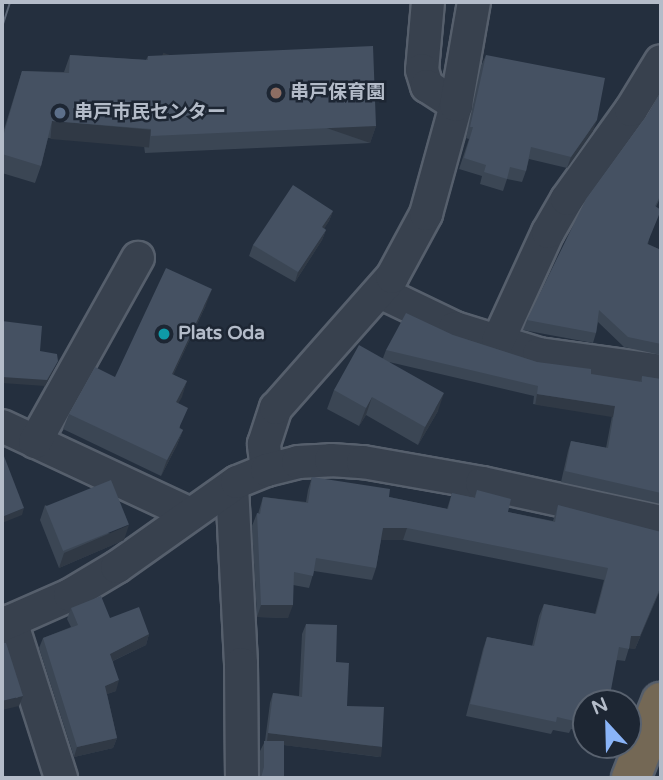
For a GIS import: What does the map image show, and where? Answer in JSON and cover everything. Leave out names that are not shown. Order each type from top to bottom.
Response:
[{"type":"highway","points":[[631,778],[661,702]]},
{"type":"street","points":[[428,2],[422,70],[427,86],[456,105]]},
{"type":"street","points":[[267,470],[264,444],[276,408],[392,277],[426,214],[456,105],[474,2]]},
{"type":"street","points":[[498,341],[566,199],[631,110],[661,61]]},
{"type":"street","points":[[35,442],[138,258]]},
{"type":"street","points":[[380,292],[455,328],[539,354],[661,371]]},
{"type":"street","points":[[2,426],[191,514]]},
{"type":"street","points":[[61,778],[7,623],[70,595],[117,568],[232,486],[267,470],[298,462],[363,462],[481,483],[661,522]]},
{"type":"street","points":[[232,486],[241,664],[233,778]]},
{"type":"building","points":[[373,46],[376,126],[151,136],[151,129],[52,121],[41,166],[2,154],[2,140],[22,71],[69,73],[70,55],[148,60],[148,56]]},
{"type":"building","points":[[486,55],[605,78],[597,120],[571,157],[531,147],[526,171],[510,167],[507,179],[484,172],[486,165],[464,158],[473,127],[470,127]]},
{"type":"building","points":[[661,92],[661,194],[655,206],[661,210],[647,244],[661,250],[661,344],[628,337],[599,310],[596,333],[527,320],[586,199]]},
{"type":"building","points":[[293,185],[333,211],[322,227],[326,230],[298,272],[253,245]]},
{"type":"building","points":[[166,268],[212,289],[172,374],[187,381],[176,402],[188,408],[179,428],[183,430],[167,460],[69,414],[95,367],[115,377]]},
{"type":"building","points":[[406,313],[453,335],[537,362],[591,369],[591,374],[642,382],[642,376],[661,379],[661,493],[565,471],[571,441],[608,448],[615,406],[537,394],[538,386],[386,350]]},
{"type":"building","points":[[2,321],[42,326],[40,351],[57,354],[58,361],[47,380],[2,377]]},
{"type":"building","points":[[359,345],[444,393],[425,427],[372,397],[366,408],[334,390]]},
{"type":"building","points":[[2,451],[24,508],[2,517]]},
{"type":"building","points":[[312,477],[390,489],[389,497],[448,509],[452,493],[475,498],[477,490],[511,499],[508,512],[555,522],[558,505],[661,532],[661,586],[640,636],[631,636],[629,649],[619,647],[611,689],[572,689],[572,721],[557,717],[556,722],[470,704],[487,637],[534,646],[544,604],[596,614],[608,568],[407,528],[383,528],[376,568],[316,558],[313,576],[294,572],[293,605],[261,605],[257,513],[260,514],[263,497],[308,503]]},
{"type":"building","points":[[111,480],[129,525],[63,551],[45,507]]},
{"type":"building","points":[[101,596],[110,618],[139,607],[149,634],[110,654],[119,680],[105,686],[117,738],[77,747],[43,638],[78,625],[71,608]]},
{"type":"building","points":[[306,624],[337,625],[336,662],[349,663],[347,706],[384,707],[382,747],[268,733],[273,693],[302,697]]},
{"type":"building","points":[[2,643],[6,643],[23,696],[2,701]]},
{"type":"building","points":[[264,741],[284,741],[284,778],[261,778],[264,767]]},
{"type":"tram line","points":[[2,27],[10,2]]},
{"type":"place","name":"串戸保育園","points":[[276,93]]},
{"type":"place","name":"串戸市民センター","points":[[60,113]]},
{"type":"place","name":"Plats Oda","points":[[164,334]]}]
